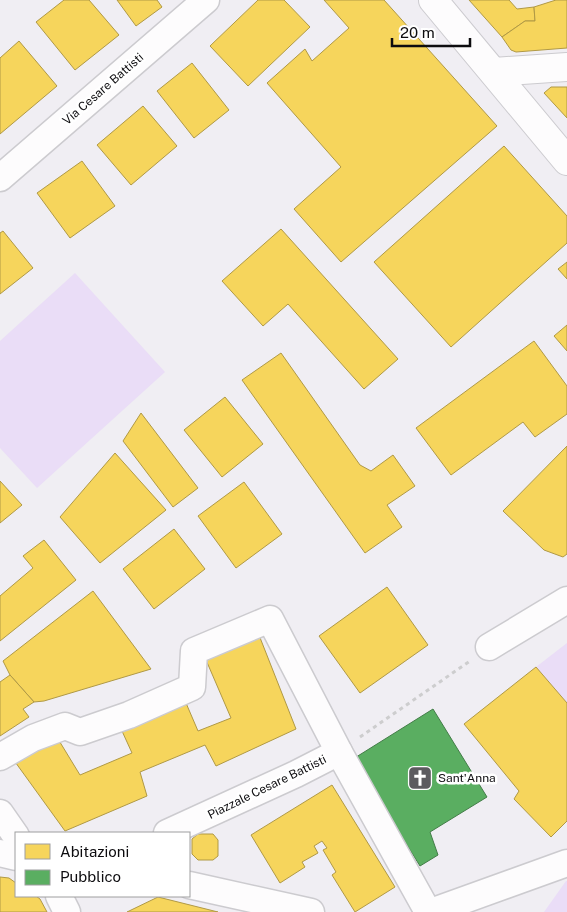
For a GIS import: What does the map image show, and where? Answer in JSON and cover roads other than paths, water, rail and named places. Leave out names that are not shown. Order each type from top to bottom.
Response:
[{"type":"main road","points":[[432,0],[567,161]]},
{"type":"main road","points":[[494,72],[567,67]]},
{"type":"street","name":"Via Cesare Battisti","points":[[0,178],[206,0]]},
{"type":"street","points":[[489,647],[567,600]]},
{"type":"street","points":[[0,757],[33,738],[65,726],[80,732],[129,715],[192,687],[194,651],[270,619],[339,752],[430,912],[567,863]]},
{"type":"street","name":"Piazzale Cesare Battisti","points":[[169,832],[296,774],[339,752]]},
{"type":"street","points":[[0,813],[15,835]]},
{"type":"street","points":[[0,853],[15,857]]},
{"type":"street","points":[[190,885],[311,912]]},
{"type":"street","points":[[60,897],[67,912]]},
{"type":"place","name":"Sant'Anna","points":[[420,778]]}]
